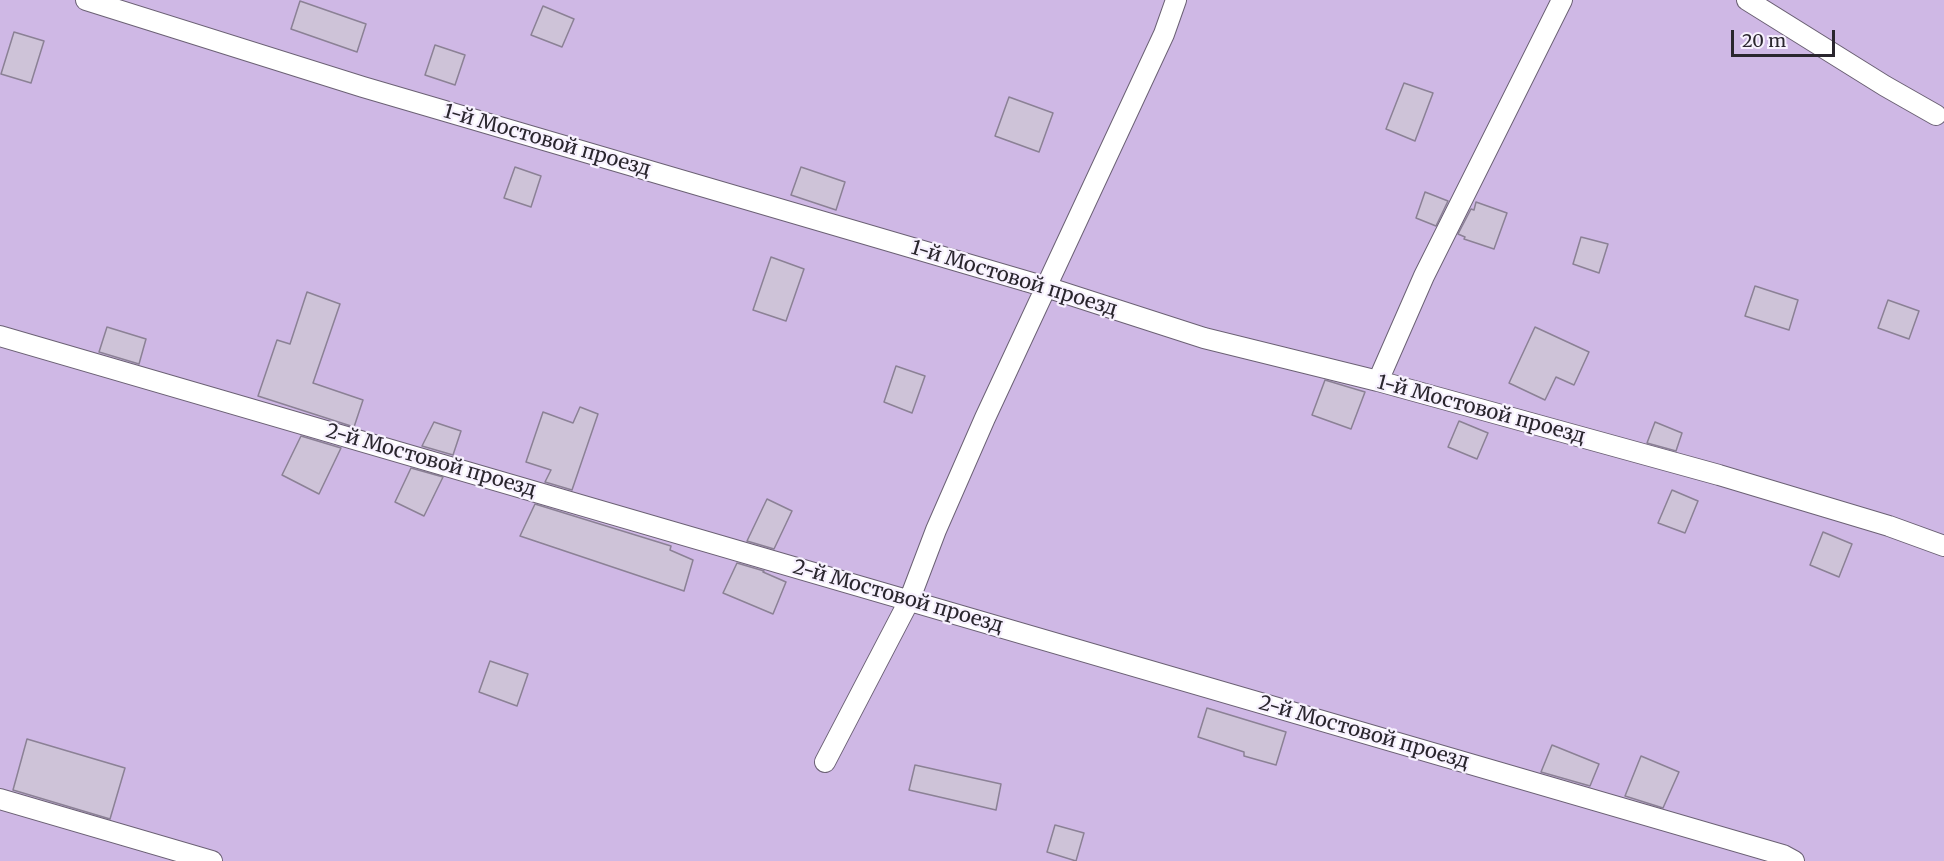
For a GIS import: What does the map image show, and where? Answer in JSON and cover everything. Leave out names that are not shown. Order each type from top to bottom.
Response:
[{"type":"lane","name":"1-й Мостовой проезд","points":[[86,0],[363,87],[1046,287],[1204,338],[1378,381],[1719,475],[1890,526],[1944,546]]},
{"type":"lane","points":[[825,762],[909,601],[940,520],[1164,34],[1176,0]]},
{"type":"lane","points":[[1378,381],[1424,276],[1562,0]]},
{"type":"lane","points":[[1747,0],[1936,115]]},
{"type":"lane","name":"2-й Мостовой проезд","points":[[0,336],[1772,852],[1794,861]]},
{"type":"lane","points":[[0,799],[212,861]]},
{"type":"shaded area","points":[[0,0],[1944,0],[1944,861],[0,861]]},
{"type":"building","points":[[300,1],[366,24],[357,52],[291,29]]},
{"type":"building","points":[[543,6],[574,19],[562,47],[531,35]]},
{"type":"building","points":[[14,32],[44,41],[31,83],[1,74]]},
{"type":"building","points":[[435,45],[465,55],[455,85],[425,75]]},
{"type":"building","points":[[1404,83],[1433,93],[1415,141],[1386,129]]},
{"type":"building","points":[[1009,97],[1053,113],[1039,152],[995,136]]},
{"type":"building","points":[[515,167],[541,176],[531,207],[504,198]]},
{"type":"building","points":[[801,167],[845,182],[836,210],[791,195]]},
{"type":"building","points":[[1425,192],[1448,201],[1436,226],[1416,218]]},
{"type":"building","points":[[1476,202],[1507,213],[1494,249],[1464,239],[1465,237],[1458,234],[1471,209],[1474,210]]},
{"type":"building","points":[[1581,237],[1608,244],[1599,273],[1573,264]]},
{"type":"building","points":[[771,257],[804,269],[786,321],[753,310]]},
{"type":"building","points":[[1755,286],[1798,300],[1789,330],[1745,316]]},
{"type":"building","points":[[307,292],[340,304],[313,383],[363,400],[354,427],[258,396],[277,340],[290,344]]},
{"type":"building","points":[[1888,300],[1919,311],[1909,339],[1878,328]]},
{"type":"building","points":[[107,327],[146,339],[139,364],[99,352]]},
{"type":"building","points":[[1535,327],[1589,352],[1574,385],[1556,377],[1545,400],[1509,383]]},
{"type":"building","points":[[896,366],[925,376],[912,413],[884,402]]},
{"type":"building","points":[[1325,380],[1365,392],[1351,429],[1312,415]]},
{"type":"building","points":[[580,407],[598,414],[572,490],[545,482],[551,470],[526,462],[543,412],[573,423]]},
{"type":"building","points":[[1459,421],[1488,433],[1477,459],[1448,447]]},
{"type":"building","points":[[434,422],[461,431],[453,455],[422,446]]},
{"type":"building","points":[[1655,422],[1682,433],[1676,451],[1647,443]]},
{"type":"building","points":[[301,436],[341,448],[319,494],[282,475]]},
{"type":"building","points":[[411,468],[443,477],[424,516],[395,502]]},
{"type":"building","points":[[1672,490],[1698,501],[1685,533],[1658,523]]},
{"type":"building","points":[[767,499],[792,511],[774,549],[747,541]]},
{"type":"building","points":[[535,504],[671,546],[670,550],[693,560],[684,591],[520,536]]},
{"type":"building","points":[[1823,532],[1852,544],[1839,577],[1810,565]]},
{"type":"building","points":[[737,563],[764,571],[786,582],[773,614],[723,593]]},
{"type":"building","points":[[490,661],[528,674],[517,706],[479,692]]},
{"type":"building","points":[[1207,708],[1286,732],[1276,765],[1244,756],[1244,752],[1198,737]]},
{"type":"building","points":[[27,739],[125,768],[110,819],[13,790]]},
{"type":"building","points":[[1552,745],[1599,764],[1590,786],[1541,772]]},
{"type":"building","points":[[1641,756],[1679,772],[1663,808],[1625,796]]},
{"type":"building","points":[[915,765],[1001,784],[996,810],[909,790]]},
{"type":"building","points":[[1055,825],[1084,833],[1076,861],[1047,852]]}]
